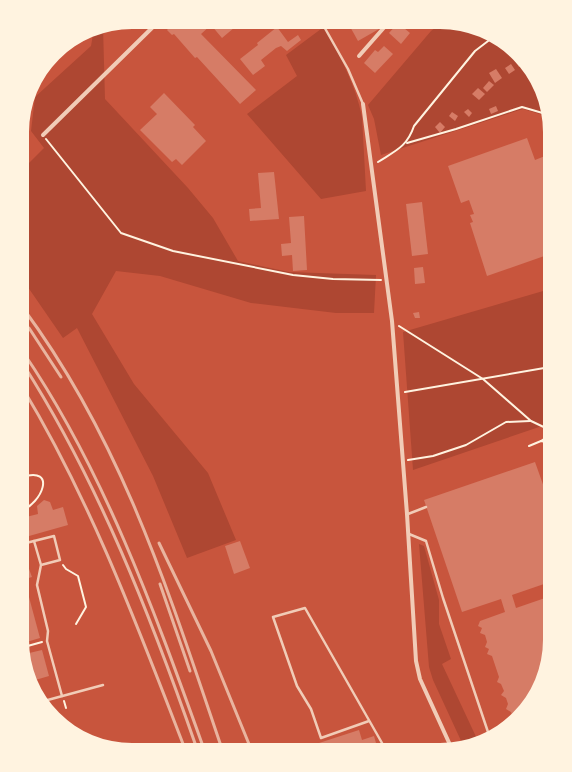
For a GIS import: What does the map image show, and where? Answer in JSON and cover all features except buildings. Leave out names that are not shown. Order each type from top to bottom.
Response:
[{"type":"street","points":[[43,135],[110,67],[151,29]]},
{"type":"street","points":[[359,56],[383,29]]},
{"type":"street","points":[[363,104],[370,167],[392,322],[407,514],[416,661],[420,679],[449,743]]},
{"type":"lane","points":[[325,29],[348,69],[363,104]]},
{"type":"lane","points":[[407,514],[426,507]]},
{"type":"lane","points":[[408,533],[426,541],[443,598],[488,731]]},
{"type":"lane","points":[[29,542],[54,536],[60,560],[41,565]]},
{"type":"lane","points":[[34,541],[41,565],[37,585],[48,631],[47,640],[62,696]]},
{"type":"lane","points":[[369,721],[321,738],[311,709],[297,686],[273,617],[305,608],[382,743]]},
{"type":"lane","points":[[48,700],[103,685]]},
{"type":"path","points":[[406,143],[414,126],[475,51],[488,41]]},
{"type":"path","points":[[370,167],[406,143],[456,129],[522,107],[541,112]]},
{"type":"path","points":[[43,135],[121,233],[173,250],[293,275],[333,280],[386,280]]},
{"type":"path","points":[[392,322],[483,379],[531,421],[543,427]]},
{"type":"path","points":[[397,393],[543,368]]},
{"type":"path","points":[[403,461],[433,456],[466,445],[506,422],[531,421]]},
{"type":"path","points":[[529,446],[543,439]]},
{"type":"path","points":[[29,475],[39,476],[43,479],[44,485],[43,490],[29,507]]},
{"type":"path","points":[[60,560],[66,570],[78,576],[86,607],[76,624]]},
{"type":"path","points":[[29,645],[47,640]]},
{"type":"shaded area","points":[[321,29],[326,29],[356,94],[362,117],[366,191],[321,199],[247,114],[297,76],[286,55]]},
{"type":"shaded area","points":[[434,29],[440,29],[467,33],[480,37],[503,50],[526,75],[535,92],[541,115],[523,109],[381,155],[374,119],[368,105]]},
{"type":"shaded area","points":[[103,33],[105,99],[188,188],[213,218],[238,261],[289,272],[376,275],[374,313],[336,313],[251,303],[160,276],[116,271],[92,314],[134,384],[208,473],[236,540],[187,558],[153,476],[77,328],[63,338],[29,289],[29,163],[44,148],[31,131],[35,97],[91,46],[93,37]]},
{"type":"shaded area","points":[[543,291],[543,428],[542,426],[413,470],[403,332]]},
{"type":"shaded area","points":[[419,544],[424,546],[439,600],[439,624],[451,659],[442,664],[476,737],[461,741],[433,680],[429,667]]},
{"type":"railway","points":[[29,317],[58,359],[89,412],[116,466],[162,577],[183,633],[220,743]]},
{"type":"railway","points":[[29,328],[61,377]]},
{"type":"railway","points":[[29,362],[52,398],[79,446],[126,544],[167,646],[202,743]]},
{"type":"railway","points":[[29,374],[76,456],[99,503],[142,601],[195,743]]},
{"type":"railway","points":[[29,399],[70,474],[91,519],[131,610],[183,743]]},
{"type":"railway","points":[[159,543],[211,651],[249,743]]},
{"type":"railway","points":[[160,584],[190,671]]}]
